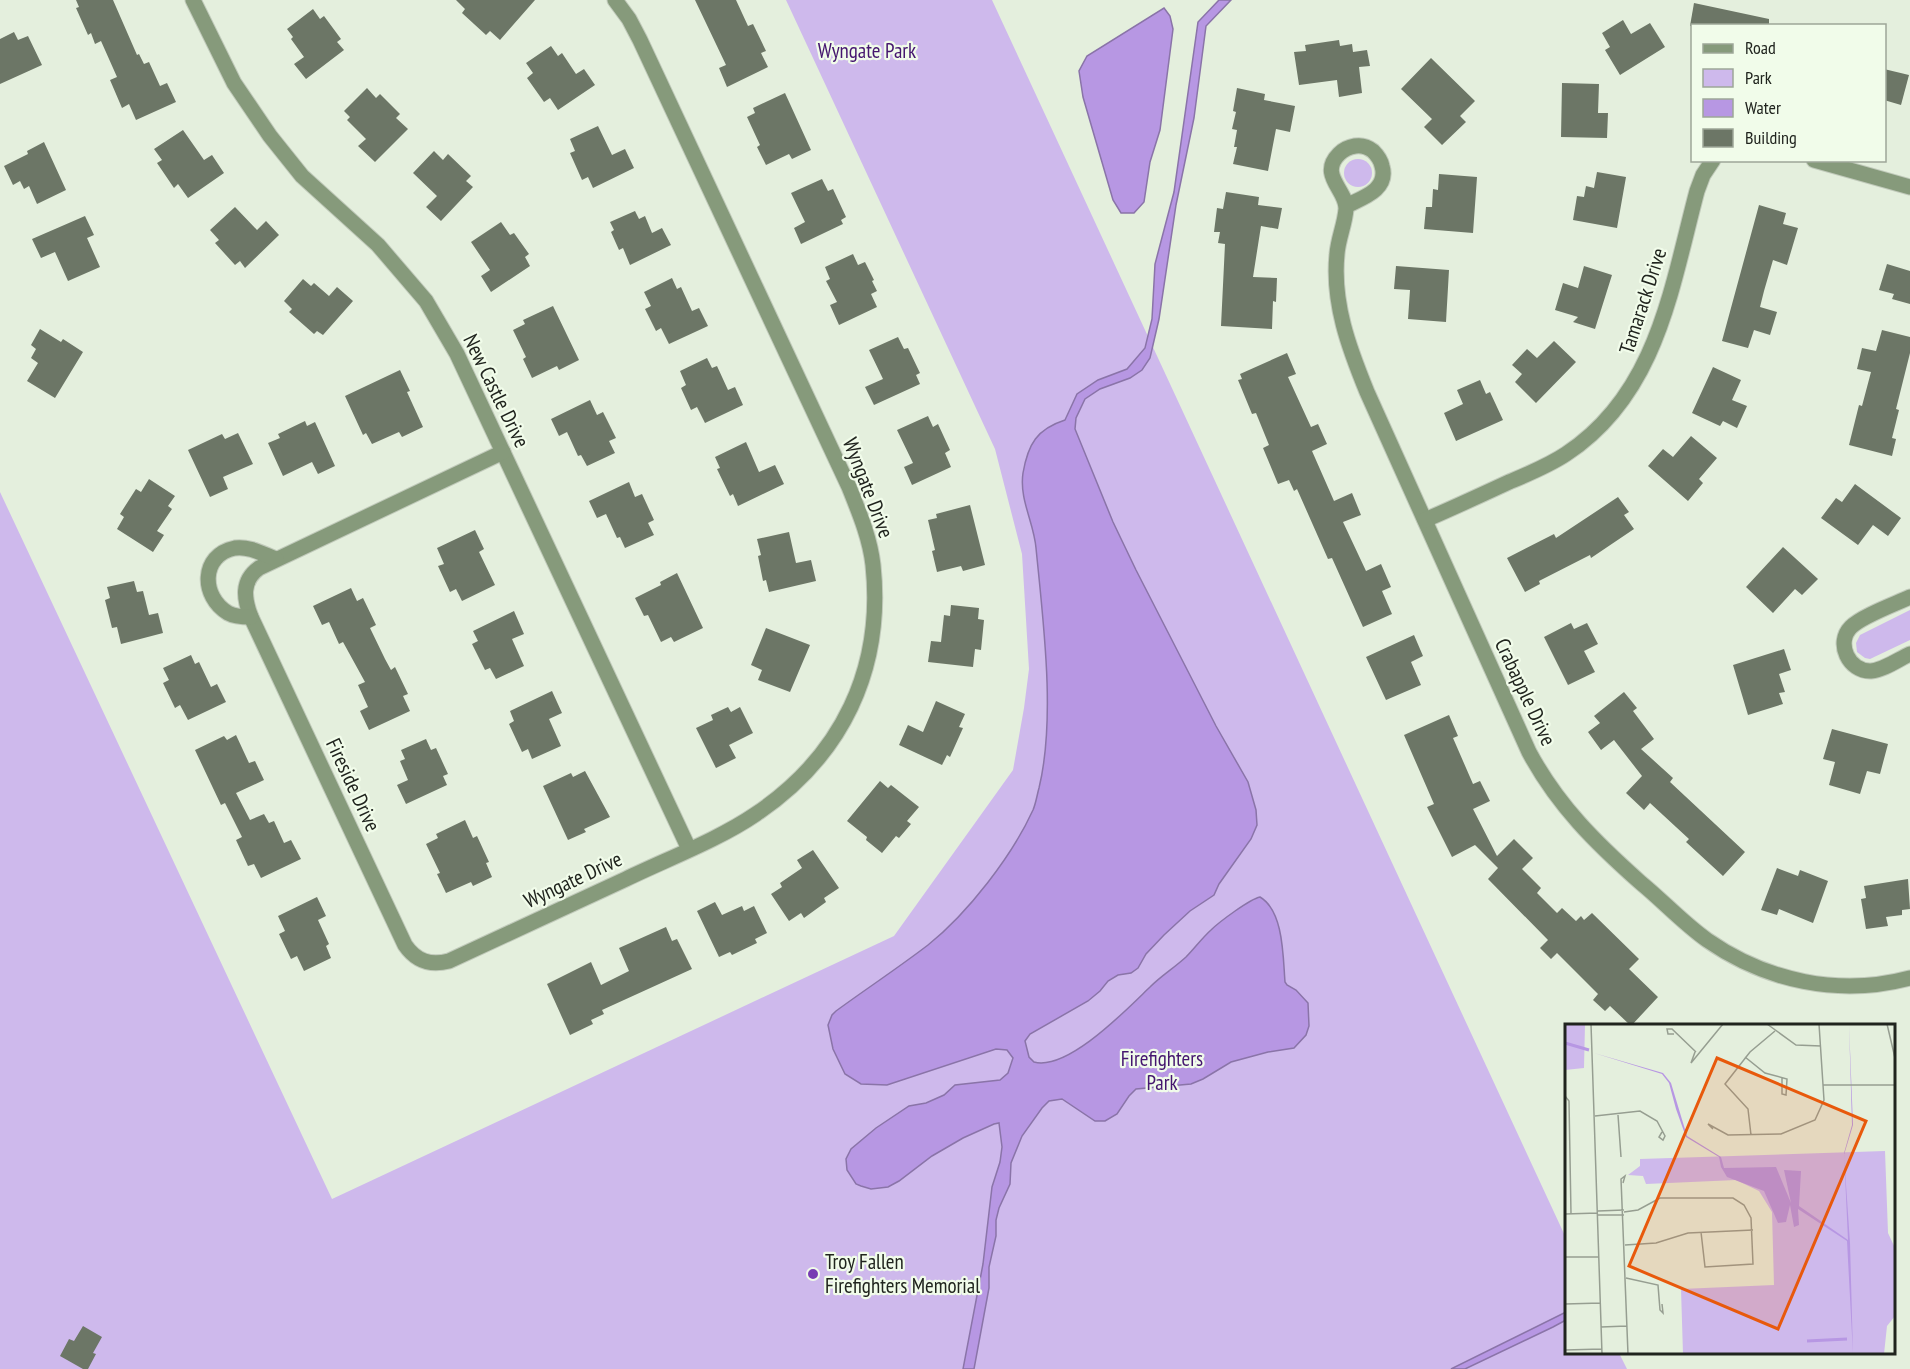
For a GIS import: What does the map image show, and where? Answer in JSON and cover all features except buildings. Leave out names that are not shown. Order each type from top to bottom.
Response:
[{"type":"street","name":"New Castle Drive","points":[[193,0],[234,83],[270,136],[302,176],[378,245],[426,301],[457,354],[689,849]]},
{"type":"street","name":"Wyngate Drive","points":[[426,963],[449,961],[689,849],[754,816],[782,796],[812,768],[831,744],[854,700],[868,657],[874,617],[873,564],[861,516],[640,40],[629,19],[615,0]]},
{"type":"street","name":"Tamarack Drive","points":[[1425,520],[1565,455],[1583,442],[1614,412],[1642,372],[1657,337],[1697,191],[1703,175],[1712,162]]},
{"type":"street","points":[[1821,162],[1910,187]]},
{"type":"street","name":"Crabapple Drive","points":[[1346,206],[1336,270],[1342,324],[1347,340],[1367,392],[1529,752],[1550,788],[1567,811],[1595,841],[1704,938],[1755,968],[1780,977],[1828,986],[1850,987],[1910,978]]},
{"type":"street","name":"Fireside Drive","points":[[426,963],[413,955],[405,945],[251,617],[245,599],[248,580],[259,567],[503,452]]},
{"type":"street","points":[[251,617],[230,614],[216,603],[208,587],[210,570],[220,555],[236,548],[254,550],[276,559]]},
{"type":"street","points":[[1910,597],[1859,621],[1851,627],[1844,640],[1844,648],[1850,661],[1864,670],[1877,670],[1910,654]]},
{"type":"green space","name":"Firefighters Park","points":[[786,0],[992,0],[1565,1236],[1565,1354],[1620,1354],[1627,1369],[0,1369],[0,492],[332,1199],[894,936],[1013,770],[1029,669],[1022,554],[995,449]]},
{"type":"green space","points":[[1358,159],[1368,163],[1372,173],[1368,183],[1358,187],[1348,183],[1344,173],[1348,163]]},
{"type":"green space","points":[[1910,610],[1910,640],[1870,659],[1857,652],[1856,643],[1860,635]]},
{"type":"water","points":[[1219,0],[1231,0],[1206,26],[1194,118],[1176,205],[1159,319],[1150,358],[1142,370],[1130,378],[1100,389],[1085,399],[1076,418],[1075,429],[1113,522],[1136,570],[1216,726],[1248,782],[1256,810],[1257,825],[1251,839],[1219,884],[1214,895],[1190,911],[1164,935],[1146,954],[1138,968],[1131,973],[1118,975],[1108,981],[1088,1001],[1030,1034],[1025,1041],[1029,1057],[1034,1062],[1048,1062],[1080,1048],[1112,1023],[1154,983],[1186,957],[1215,926],[1242,906],[1260,897],[1274,913],[1283,948],[1285,982],[1308,1003],[1309,1026],[1306,1035],[1294,1048],[1231,1062],[1191,1084],[1136,1089],[1117,1114],[1105,1121],[1095,1121],[1062,1099],[1049,1101],[1022,1136],[1011,1163],[1010,1184],[996,1220],[996,1236],[989,1267],[989,1288],[974,1369],[963,1369],[983,1264],[992,1187],[1000,1162],[1002,1147],[999,1123],[963,1138],[932,1156],[888,1187],[871,1189],[856,1184],[847,1170],[846,1159],[851,1149],[876,1128],[909,1106],[926,1103],[944,1095],[955,1085],[1000,1080],[1008,1073],[1013,1058],[1007,1050],[996,1049],[887,1085],[861,1084],[845,1074],[833,1049],[828,1025],[836,1011],[928,945],[958,917],[988,883],[1024,828],[1034,807],[1044,761],[1047,700],[1045,637],[1036,548],[1022,483],[1025,463],[1035,439],[1047,428],[1065,420],[1077,394],[1098,380],[1127,369],[1145,348],[1152,319],[1155,264],[1174,192],[1198,22]]},
{"type":"water","points":[[1164,8],[1170,16],[1173,29],[1160,130],[1150,162],[1144,202],[1134,213],[1121,213],[1113,200],[1083,97],[1079,71],[1087,56]]},
{"type":"water","points":[[1565,1312],[1565,1321],[1553,1327],[1465,1369],[1451,1369]]},
{"type":"place","name":"Troy Fallen Firefighters Memorial","points":[[813,1274]]},
{"type":"park label","name":"Wyngate Park","points":[[867,51]]}]
